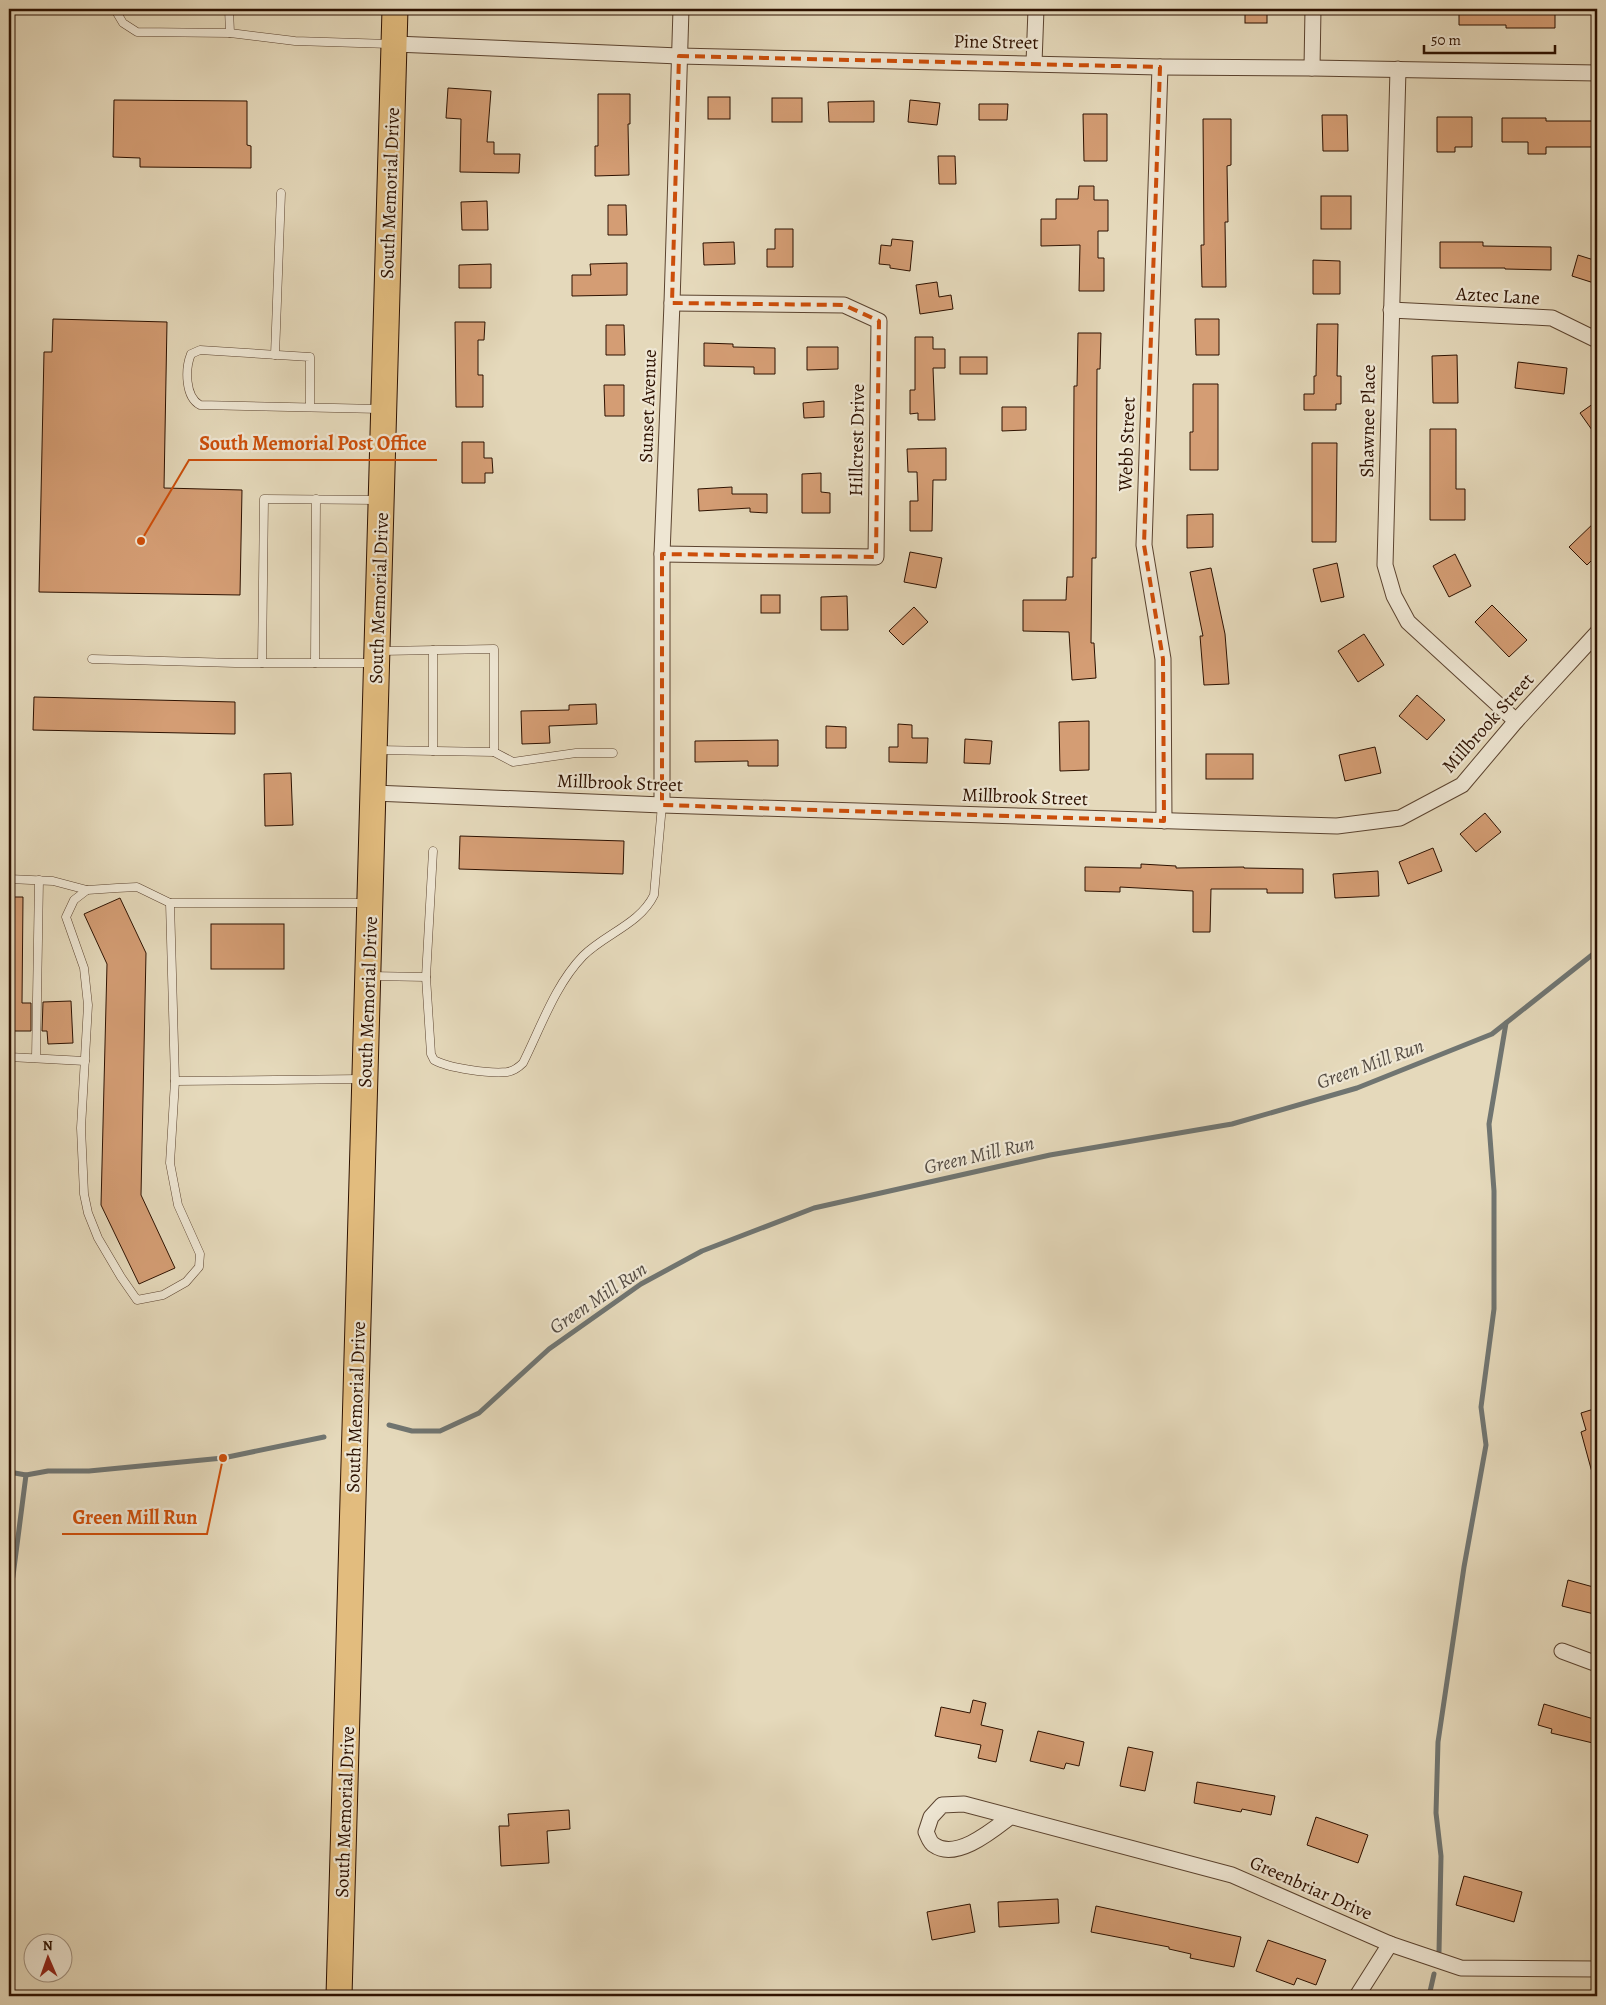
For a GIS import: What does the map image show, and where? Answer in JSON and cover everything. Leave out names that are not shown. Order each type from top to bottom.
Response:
[{"type":"main road","name":"South Memorial Drive","points":[[339,1996],[395,9]]},
{"type":"street","name":"Sunset Avenue","points":[[662,805],[662,554],[681,9]]},
{"type":"street","points":[[1034,63],[1036,9]]},
{"type":"street","points":[[1312,68],[1313,9]]},
{"type":"street","name":"Pine Street","points":[[395,44],[679,56],[1160,67],[1597,73]]},
{"type":"street","name":"Webb Street","points":[[1160,67],[1144,545],[1163,658],[1164,821]]},
{"type":"street","name":"Shawnee Place","points":[[1398,69],[1386,565],[1394,596],[1408,622],[1516,721]]},
{"type":"street","name":"Hillcrest Drive","points":[[662,554],[876,557],[879,321],[844,305],[672,304]]},
{"type":"street","name":"Aztec Lane","points":[[1391,310],[1552,318],[1597,340]]},
{"type":"street","name":"Millbrook Street","points":[[374,793],[662,805],[1337,826],[1400,818],[1462,785],[1516,721],[1597,633]]},
{"type":"street","points":[[1562,1651],[1597,1664]]},
{"type":"street","name":"Greenbriar Drive","points":[[1010,1817],[987,1835],[966,1846],[945,1850],[933,1845],[926,1832],[931,1817],[942,1805],[964,1804],[1232,1875],[1390,1944],[1461,1968],[1597,1969]]},
{"type":"street","points":[[1357,1996],[1390,1944]]},
{"type":"lane","points":[[117,9],[117,14],[122,23],[137,32],[230,33],[295,41],[395,44]]},
{"type":"lane","points":[[229,9],[230,33]]},
{"type":"lane","points":[[275,355],[281,193]]},
{"type":"lane","points":[[310,407],[310,357],[200,350],[191,354],[188,360],[188,390],[194,402],[200,405],[383,409]]},
{"type":"lane","points":[[262,663],[264,499],[382,500]]},
{"type":"lane","points":[[315,663],[316,499]]},
{"type":"lane","points":[[92,659],[315,663],[433,650],[494,649],[494,752]]},
{"type":"lane","points":[[433,650],[433,751]]},
{"type":"lane","points":[[375,750],[494,752],[512,762],[576,753],[614,753]]},
{"type":"lane","points":[[433,851],[426,977],[434,1060],[444,1066],[507,1072],[518,1068],[523,1063],[555,997],[572,969],[584,955],[648,907],[654,895],[662,805]]},
{"type":"lane","points":[[9,879],[65,883],[87,890],[137,887],[170,903],[370,903]]},
{"type":"lane","points":[[36,1058],[39,880]]},
{"type":"lane","points":[[87,890],[74,900],[66,916],[84,968],[88,1004],[82,1128],[84,1194],[88,1213],[98,1238],[137,1300],[163,1295],[186,1282],[198,1267],[200,1254],[178,1204],[170,1163],[175,1081],[170,903]]},
{"type":"lane","points":[[369,976],[426,977]]},
{"type":"lane","points":[[9,1057],[85,1061]]},
{"type":"lane","points":[[175,1081],[366,1079]]},
{"type":"highlighted area","points":[[679,56],[1160,67],[1144,545],[1163,659],[1164,821],[662,805],[662,554],[876,557],[879,321],[844,305],[672,303]]},
{"type":"building","points":[[1245,9],[1267,9],[1267,23],[1245,23]]},
{"type":"building","points":[[1459,9],[1555,9],[1555,28],[1506,28],[1506,25],[1459,25]]},
{"type":"building","points":[[448,88],[491,91],[487,142],[494,142],[494,154],[520,154],[519,173],[460,172],[461,119],[446,118]]},
{"type":"building","points":[[598,94],[630,94],[630,124],[628,124],[629,175],[595,176],[595,146],[598,146]]},
{"type":"building","points":[[708,97],[730,97],[730,119],[708,119]]},
{"type":"building","points":[[772,98],[802,98],[802,122],[772,122]]},
{"type":"building","points":[[114,100],[247,101],[247,145],[251,146],[251,168],[140,167],[140,158],[113,157]]},
{"type":"building","points":[[910,100],[940,103],[937,125],[908,122]]},
{"type":"building","points":[[874,101],[874,122],[829,122],[828,102]]},
{"type":"building","points":[[979,104],[1008,104],[1007,120],[979,120]]},
{"type":"building","points":[[1083,114],[1107,114],[1107,161],[1084,161]]},
{"type":"building","points":[[1322,115],[1347,115],[1348,151],[1323,151]]},
{"type":"building","points":[[1437,117],[1472,117],[1472,147],[1455,147],[1455,152],[1437,152]]},
{"type":"building","points":[[1502,118],[1546,118],[1546,121],[1597,121],[1597,147],[1546,147],[1546,154],[1528,154],[1528,142],[1502,142]]},
{"type":"building","points":[[1203,119],[1231,119],[1231,165],[1227,166],[1228,222],[1225,222],[1226,287],[1202,287],[1201,245],[1204,245]]},
{"type":"building","points":[[938,156],[955,156],[956,184],[939,184]]},
{"type":"building","points":[[1079,186],[1094,186],[1094,200],[1108,200],[1108,231],[1098,231],[1098,258],[1104,258],[1104,291],[1079,291],[1080,245],[1041,246],[1041,219],[1056,219],[1056,199],[1078,199]]},
{"type":"building","points":[[1321,196],[1351,196],[1351,229],[1321,229]]},
{"type":"building","points":[[487,201],[488,230],[462,230],[461,202]]},
{"type":"building","points":[[608,205],[626,205],[627,235],[608,235]]},
{"type":"building","points":[[775,229],[793,229],[793,267],[767,267],[767,249],[775,249]]},
{"type":"building","points":[[892,239],[913,241],[910,271],[879,264],[881,245],[891,246]]},
{"type":"building","points":[[734,242],[735,264],[704,265],[703,243]]},
{"type":"building","points":[[1440,242],[1483,242],[1483,246],[1551,247],[1551,270],[1440,268]]},
{"type":"building","points":[[1578,255],[1597,261],[1597,284],[1572,276]]},
{"type":"building","points":[[1313,260],[1340,261],[1340,294],[1313,294]]},
{"type":"building","points":[[627,263],[627,295],[572,296],[572,275],[591,275],[590,264]]},
{"type":"building","points":[[491,264],[491,288],[459,288],[459,265]]},
{"type":"building","points":[[937,282],[939,297],[951,295],[953,309],[920,314],[916,285]]},
{"type":"building","points":[[53,319],[167,322],[164,488],[242,490],[240,595],[39,592],[44,352],[52,352]]},
{"type":"building","points":[[1195,319],[1219,319],[1219,355],[1196,355]]},
{"type":"building","points":[[455,322],[485,322],[484,340],[478,340],[478,375],[483,375],[483,407],[456,407]]},
{"type":"building","points":[[1317,324],[1338,324],[1337,376],[1341,376],[1341,404],[1336,404],[1336,410],[1304,410],[1304,394],[1314,394]]},
{"type":"building","points":[[606,325],[624,325],[625,355],[606,355]]},
{"type":"building","points":[[1078,333],[1101,333],[1100,369],[1097,369],[1096,558],[1092,558],[1091,643],[1094,643],[1096,678],[1072,680],[1069,632],[1023,631],[1023,600],[1066,600],[1067,577],[1073,577],[1074,386],[1077,386]]},
{"type":"building","points":[[915,337],[933,337],[933,349],[945,349],[945,368],[933,368],[935,420],[918,420],[918,413],[910,414],[910,390],[915,390]]},
{"type":"building","points":[[704,343],[733,344],[733,347],[775,348],[775,374],[754,374],[754,367],[704,366]]},
{"type":"building","points":[[807,347],[838,347],[838,369],[807,370]]},
{"type":"building","points":[[1457,355],[1458,403],[1433,403],[1432,356]]},
{"type":"building","points":[[960,357],[987,357],[987,374],[960,374]]},
{"type":"building","points":[[1518,362],[1567,368],[1564,394],[1515,388]]},
{"type":"building","points":[[1193,384],[1218,384],[1218,470],[1190,470],[1190,432],[1193,432]]},
{"type":"building","points":[[604,385],[624,385],[624,416],[605,416]]},
{"type":"building","points":[[824,401],[824,417],[804,418],[803,403]]},
{"type":"building","points":[[1597,401],[1597,437],[1580,413]]},
{"type":"building","points":[[1002,407],[1026,407],[1026,430],[1002,431]]},
{"type":"building","points":[[1430,429],[1456,429],[1456,489],[1465,489],[1465,520],[1430,520]]},
{"type":"building","points":[[462,442],[484,442],[484,458],[492,458],[493,473],[485,473],[485,483],[462,483]]},
{"type":"building","points":[[1312,443],[1337,443],[1336,542],[1312,542]]},
{"type":"building","points":[[946,448],[946,480],[933,480],[932,531],[910,531],[910,501],[918,501],[917,472],[908,472],[907,449]]},
{"type":"building","points":[[821,473],[821,492],[830,493],[830,513],[802,513],[802,474]]},
{"type":"building","points":[[732,487],[732,494],[767,494],[767,513],[750,512],[750,508],[699,511],[698,489]]},
{"type":"building","points":[[1213,514],[1213,547],[1187,548],[1187,515]]},
{"type":"building","points":[[1597,520],[1597,555],[1587,565],[1569,547]]},
{"type":"building","points":[[910,552],[942,558],[936,588],[904,582]]},
{"type":"building","points":[[1455,554],[1471,586],[1449,597],[1433,566]]},
{"type":"building","points":[[1337,563],[1344,597],[1321,602],[1313,569]]},
{"type":"building","points":[[1211,568],[1225,634],[1229,684],[1204,685],[1200,636],[1203,636],[1190,572]]},
{"type":"building","points":[[761,595],[780,595],[780,613],[761,613]]},
{"type":"building","points":[[847,596],[848,630],[821,630],[821,597]]},
{"type":"building","points":[[1492,605],[1527,640],[1509,657],[1475,622]]},
{"type":"building","points":[[914,607],[928,622],[903,645],[889,631]]},
{"type":"building","points":[[1364,634],[1384,665],[1358,682],[1338,651]]},
{"type":"building","points":[[1417,695],[1445,720],[1427,740],[1399,716]]},
{"type":"building","points":[[34,697],[235,702],[235,734],[33,730]]},
{"type":"building","points":[[596,704],[597,724],[549,726],[550,743],[522,744],[521,711],[569,710],[569,705]]},
{"type":"building","points":[[1089,721],[1089,770],[1060,771],[1059,722]]},
{"type":"building","points":[[898,724],[912,725],[912,738],[928,738],[927,763],[889,762],[889,747],[898,747]]},
{"type":"building","points":[[826,726],[846,727],[846,748],[826,748]]},
{"type":"building","points":[[965,739],[992,741],[990,764],[964,763]]},
{"type":"building","points":[[778,740],[778,766],[748,766],[748,761],[695,762],[695,741]]},
{"type":"building","points":[[1375,747],[1381,773],[1345,781],[1339,755]]},
{"type":"building","points":[[1206,754],[1253,754],[1253,779],[1206,779]]},
{"type":"building","points":[[291,773],[293,825],[265,826],[264,774]]},
{"type":"building","points":[[1485,813],[1501,832],[1476,852],[1460,834]]},
{"type":"building","points":[[460,836],[624,841],[623,874],[459,869]]},
{"type":"building","points":[[1433,848],[1442,871],[1408,884],[1399,862]]},
{"type":"building","points":[[1141,864],[1176,866],[1176,868],[1244,867],[1303,869],[1303,893],[1267,893],[1267,889],[1211,889],[1210,932],[1193,932],[1193,891],[1120,887],[1120,892],[1085,891],[1085,867],[1141,868]]},
{"type":"building","points":[[1378,871],[1379,896],[1335,898],[1333,874]]},
{"type":"building","points":[[9,897],[23,897],[22,1003],[31,1003],[31,1031],[9,1031]]},
{"type":"building","points":[[120,898],[146,953],[141,1195],[175,1268],[139,1284],[101,1205],[107,964],[84,914]]},
{"type":"building","points":[[211,924],[284,924],[284,969],[211,969]]},
{"type":"building","points":[[71,1001],[73,1043],[48,1044],[47,1031],[42,1031],[43,1002]]},
{"type":"building","points":[[1597,1408],[1597,1475],[1593,1476],[1581,1432],[1586,1430],[1581,1413]]},
{"type":"building","points":[[1568,1580],[1597,1588],[1597,1602],[1594,1614],[1562,1606]]},
{"type":"building","points":[[973,1700],[986,1703],[981,1725],[1003,1730],[996,1762],[978,1758],[981,1745],[935,1736],[941,1707],[970,1713]]},
{"type":"building","points":[[1544,1704],[1597,1720],[1597,1744],[1551,1733],[1552,1729],[1538,1725]]},
{"type":"building","points":[[1038,1731],[1084,1742],[1079,1766],[1066,1763],[1064,1769],[1030,1761]]},
{"type":"building","points":[[1128,1747],[1153,1752],[1145,1791],[1120,1786]]},
{"type":"building","points":[[1197,1782],[1275,1796],[1271,1815],[1242,1809],[1241,1812],[1194,1803]]},
{"type":"building","points":[[569,1810],[570,1829],[547,1831],[549,1863],[501,1866],[499,1826],[509,1826],[508,1814]]},
{"type":"building","points":[[1316,1817],[1368,1835],[1358,1863],[1307,1845]]},
{"type":"building","points":[[1464,1876],[1522,1892],[1514,1922],[1456,1905]]},
{"type":"building","points":[[1058,1899],[1059,1923],[999,1927],[998,1902]]},
{"type":"building","points":[[970,1904],[975,1932],[932,1940],[927,1912]]},
{"type":"building","points":[[1096,1906],[1241,1937],[1234,1967],[1190,1958],[1191,1954],[1169,1949],[1169,1947],[1091,1932]]},
{"type":"building","points":[[1268,1940],[1326,1960],[1316,1985],[1297,1978],[1294,1985],[1256,1971]]},
{"type":"waterway","name":"Green Mill Run","points":[[389,1425],[412,1431],[440,1431],[479,1413],[549,1349],[641,1284],[702,1251],[814,1208],[1050,1155],[1232,1124],[1357,1088],[1492,1034],[1597,951]]},
{"type":"waterway","points":[[1439,1952],[1441,1856],[1436,1813],[1438,1742],[1464,1567],[1486,1445],[1481,1407],[1494,1309],[1494,1191],[1489,1124],[1506,1023]]},
{"type":"waterway","name":"Green Mill Run","points":[[9,1472],[26,1475],[48,1471],[89,1471],[223,1458],[324,1437]]},
{"type":"waterway","points":[[9,1595],[26,1475]]},
{"type":"waterway","points":[[1429,1996],[1434,1974]]},
{"type":"place","name":"South Memorial Post Office","points":[[141,541]]},
{"type":"place","name":"Green Mill Run","points":[[223,1458]]}]
